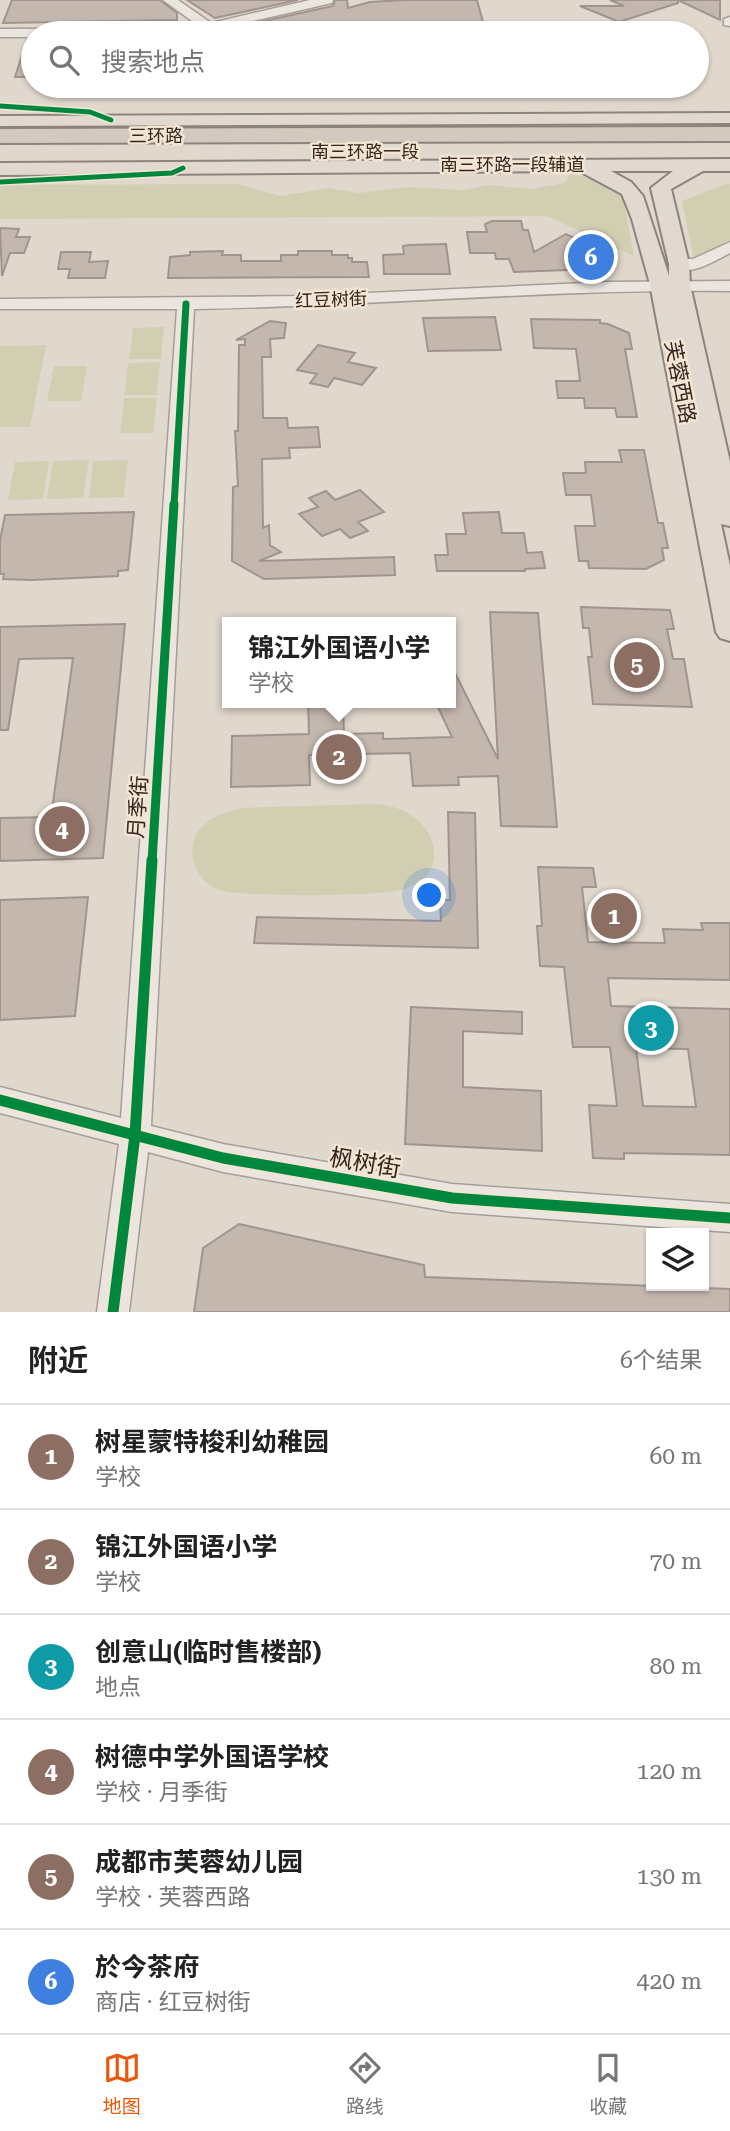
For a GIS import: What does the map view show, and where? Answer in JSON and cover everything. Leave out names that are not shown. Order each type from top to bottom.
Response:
[{"type":"highway","points":[[586,150],[667,131],[730,123]]},
{"type":"highway","name":"南三环路一段","points":[[586,150],[730,134]]},
{"type":"highway","name":"三环路","points":[[0,136],[309,144]]},
{"type":"highway","name":"南三环路一段","points":[[0,153],[309,144],[730,150]]},
{"type":"highway","points":[[586,150],[730,156]]},
{"type":"main road","points":[[0,121],[730,123]]},
{"type":"main road","name":"南三环路一段辅道","points":[[0,169],[586,150],[703,165],[730,165]]},
{"type":"main road","name":"芙蓉西路","points":[[586,150],[630,191],[638,202],[652,263],[673,278],[730,518]]},
{"type":"main road","name":"芙蓉西路","points":[[703,165],[686,170],[661,188],[730,632]]},
{"type":"street","points":[[169,0],[200,21]]},
{"type":"street","points":[[235,21],[327,0]]},
{"type":"street","points":[[0,33],[21,33]]},
{"type":"street","points":[[673,278],[730,247]]},
{"type":"street","points":[[673,278],[730,286]]},
{"type":"street","name":"红豆树街","points":[[0,304],[186,304],[392,298],[673,278]]},
{"type":"street","name":"月季街","points":[[113,1312],[135,1135],[186,304]]},
{"type":"street","name":"枫树街","points":[[0,1100],[223,1158],[452,1198],[730,1218]]},
{"type":"shaded area","points":[[576,174],[622,192],[634,256],[547,216],[0,219],[0,185],[237,184],[281,196],[329,188],[359,193],[408,187],[462,190],[491,185],[531,189],[565,183],[570,175]]},
{"type":"shaded area","points":[[730,184],[730,240],[694,259],[682,201]]},
{"type":"shaded area","points":[[164,327],[161,359],[129,359],[133,328]]},
{"type":"shaded area","points":[[46,345],[30,427],[0,427],[0,346]]},
{"type":"shaded area","points":[[160,362],[157,395],[124,395],[128,363]]},
{"type":"shaded area","points":[[54,366],[87,366],[81,401],[47,401]]},
{"type":"shaded area","points":[[124,398],[157,398],[153,433],[120,433]]},
{"type":"shaded area","points":[[89,460],[83,498],[47,499],[53,461]]},
{"type":"shaded area","points":[[128,460],[124,497],[89,498],[93,461]]},
{"type":"shaded area","points":[[49,461],[43,499],[8,500],[15,462]]},
{"type":"shaded area","points":[[375,804],[397,808],[414,817],[426,830],[433,844],[434,859],[428,873],[416,884],[396,891],[360,894],[249,894],[216,889],[204,880],[196,868],[192,854],[194,839],[202,827],[220,815],[241,808]]},
{"type":"building","points":[[12,0],[160,0],[177,13],[177,20],[3,23]]},
{"type":"building","points":[[187,0],[298,0],[215,18]]},
{"type":"building","points":[[335,0],[347,0],[348,8],[370,2],[477,0],[483,21],[264,21],[333,6]]},
{"type":"building","points":[[610,0],[678,0],[678,3],[622,21],[580,6],[624,6]]},
{"type":"building","points":[[678,0],[720,0],[720,20]]},
{"type":"building","points":[[21,58],[21,77],[15,77]]},
{"type":"building","points":[[492,221],[521,221],[523,230],[528,230],[534,252],[566,234],[614,256],[594,269],[514,272],[509,259],[496,259],[495,253],[470,253],[467,232],[487,232],[485,224]]},
{"type":"building","points":[[0,228],[19,229],[16,237],[30,237],[24,253],[10,253],[2,276]]},
{"type":"building","points":[[446,244],[450,274],[384,274],[383,255],[404,254],[403,246]]},
{"type":"building","points":[[223,251],[222,255],[241,255],[241,261],[281,261],[281,255],[298,255],[298,251],[332,251],[332,255],[348,255],[352,262],[367,262],[369,277],[168,278],[170,257],[190,255],[190,252]]},
{"type":"building","points":[[61,252],[91,252],[89,262],[108,261],[105,278],[68,278],[70,269],[58,269]]},
{"type":"building","points":[[495,317],[501,350],[428,351],[423,318]]},
{"type":"building","points":[[531,319],[600,320],[600,323],[629,333],[632,349],[625,349],[637,417],[617,417],[615,408],[585,408],[584,398],[558,398],[556,381],[580,381],[576,349],[534,348]]},
{"type":"building","points":[[270,321],[286,323],[284,338],[270,339],[271,357],[262,357],[263,418],[287,418],[288,428],[318,427],[320,447],[289,448],[290,458],[262,459],[263,528],[269,525],[270,545],[281,552],[259,561],[394,557],[395,575],[264,579],[232,561],[233,487],[238,486],[235,431],[238,431],[239,345],[245,345],[245,339],[236,340]]},
{"type":"building","points":[[318,345],[355,353],[348,362],[376,368],[362,385],[334,378],[328,387],[310,383],[317,374],[297,370]]},
{"type":"building","points":[[619,450],[644,450],[658,523],[663,523],[668,548],[662,548],[664,560],[646,569],[589,568],[588,561],[579,561],[575,526],[595,526],[591,495],[566,495],[563,473],[586,473],[585,462],[622,462]]},
{"type":"building","points":[[360,490],[384,512],[358,522],[368,531],[350,538],[340,529],[322,536],[299,514],[318,507],[309,498],[326,491],[335,500]]},
{"type":"building","points":[[134,512],[128,570],[118,571],[118,576],[32,580],[3,579],[4,574],[0,574],[0,540],[5,515]]},
{"type":"building","points":[[499,512],[502,533],[524,533],[527,553],[542,552],[545,568],[525,571],[437,571],[435,555],[448,555],[446,534],[466,534],[463,513]]},
{"type":"building","points":[[581,607],[670,610],[674,629],[667,629],[673,659],[684,659],[692,707],[593,704],[588,657],[592,657],[589,628],[583,628]]},
{"type":"building","points":[[490,612],[538,613],[557,827],[501,826],[498,776],[458,777],[459,785],[413,786],[410,753],[309,755],[310,785],[231,787],[232,736],[309,734],[308,708],[343,708],[344,734],[383,733],[383,739],[452,737],[438,708],[456,708],[456,675],[498,759]]},
{"type":"building","points":[[125,624],[103,858],[0,861],[0,818],[51,817],[73,658],[19,659],[8,730],[0,730],[0,627]]},
{"type":"building","points":[[448,812],[475,813],[478,948],[254,943],[257,917],[441,921],[440,900],[450,900]]},
{"type":"building","points":[[538,867],[593,868],[596,887],[582,887],[588,942],[665,943],[663,929],[703,930],[701,923],[730,923],[730,980],[608,978],[611,1006],[730,1009],[730,1155],[624,1153],[624,1159],[593,1158],[589,1105],[617,1106],[610,1047],[573,1047],[564,967],[540,966],[537,926],[542,926]],"holes":[[[636,1048],[688,1049],[696,1107],[643,1106]]]},
{"type":"building","points":[[88,897],[75,1016],[0,1020],[0,900]]},
{"type":"building","points":[[411,1007],[522,1012],[522,1034],[463,1031],[463,1087],[541,1091],[542,1151],[405,1144]]},
{"type":"building","points":[[239,1224],[424,1265],[425,1277],[646,1286],[646,1291],[730,1289],[730,1312],[194,1312],[203,1248]]},
{"type":"cycle path","points":[[0,106],[90,112],[111,120]]},
{"type":"cycle path","points":[[0,182],[172,173],[183,168]]},
{"type":"cycle path","points":[[113,1312],[135,1135],[186,304]]},
{"type":"cycle path","points":[[0,1100],[223,1158],[452,1198],[730,1218]]},
{"type":"place","name":"於今茶府","points":[[591,257]]},
{"type":"place","name":"成都市芙蓉幼儿园","points":[[637,665]]},
{"type":"place","name":"锦江外国语小学","points":[[339,757]]},
{"type":"place","name":"树德中学外国语学校","points":[[62,829]]},
{"type":"place","name":"树星蒙特梭利幼稚园","points":[[614,916]]},
{"type":"place","name":"创意山(临时售楼部)","points":[[651,1028]]}]
